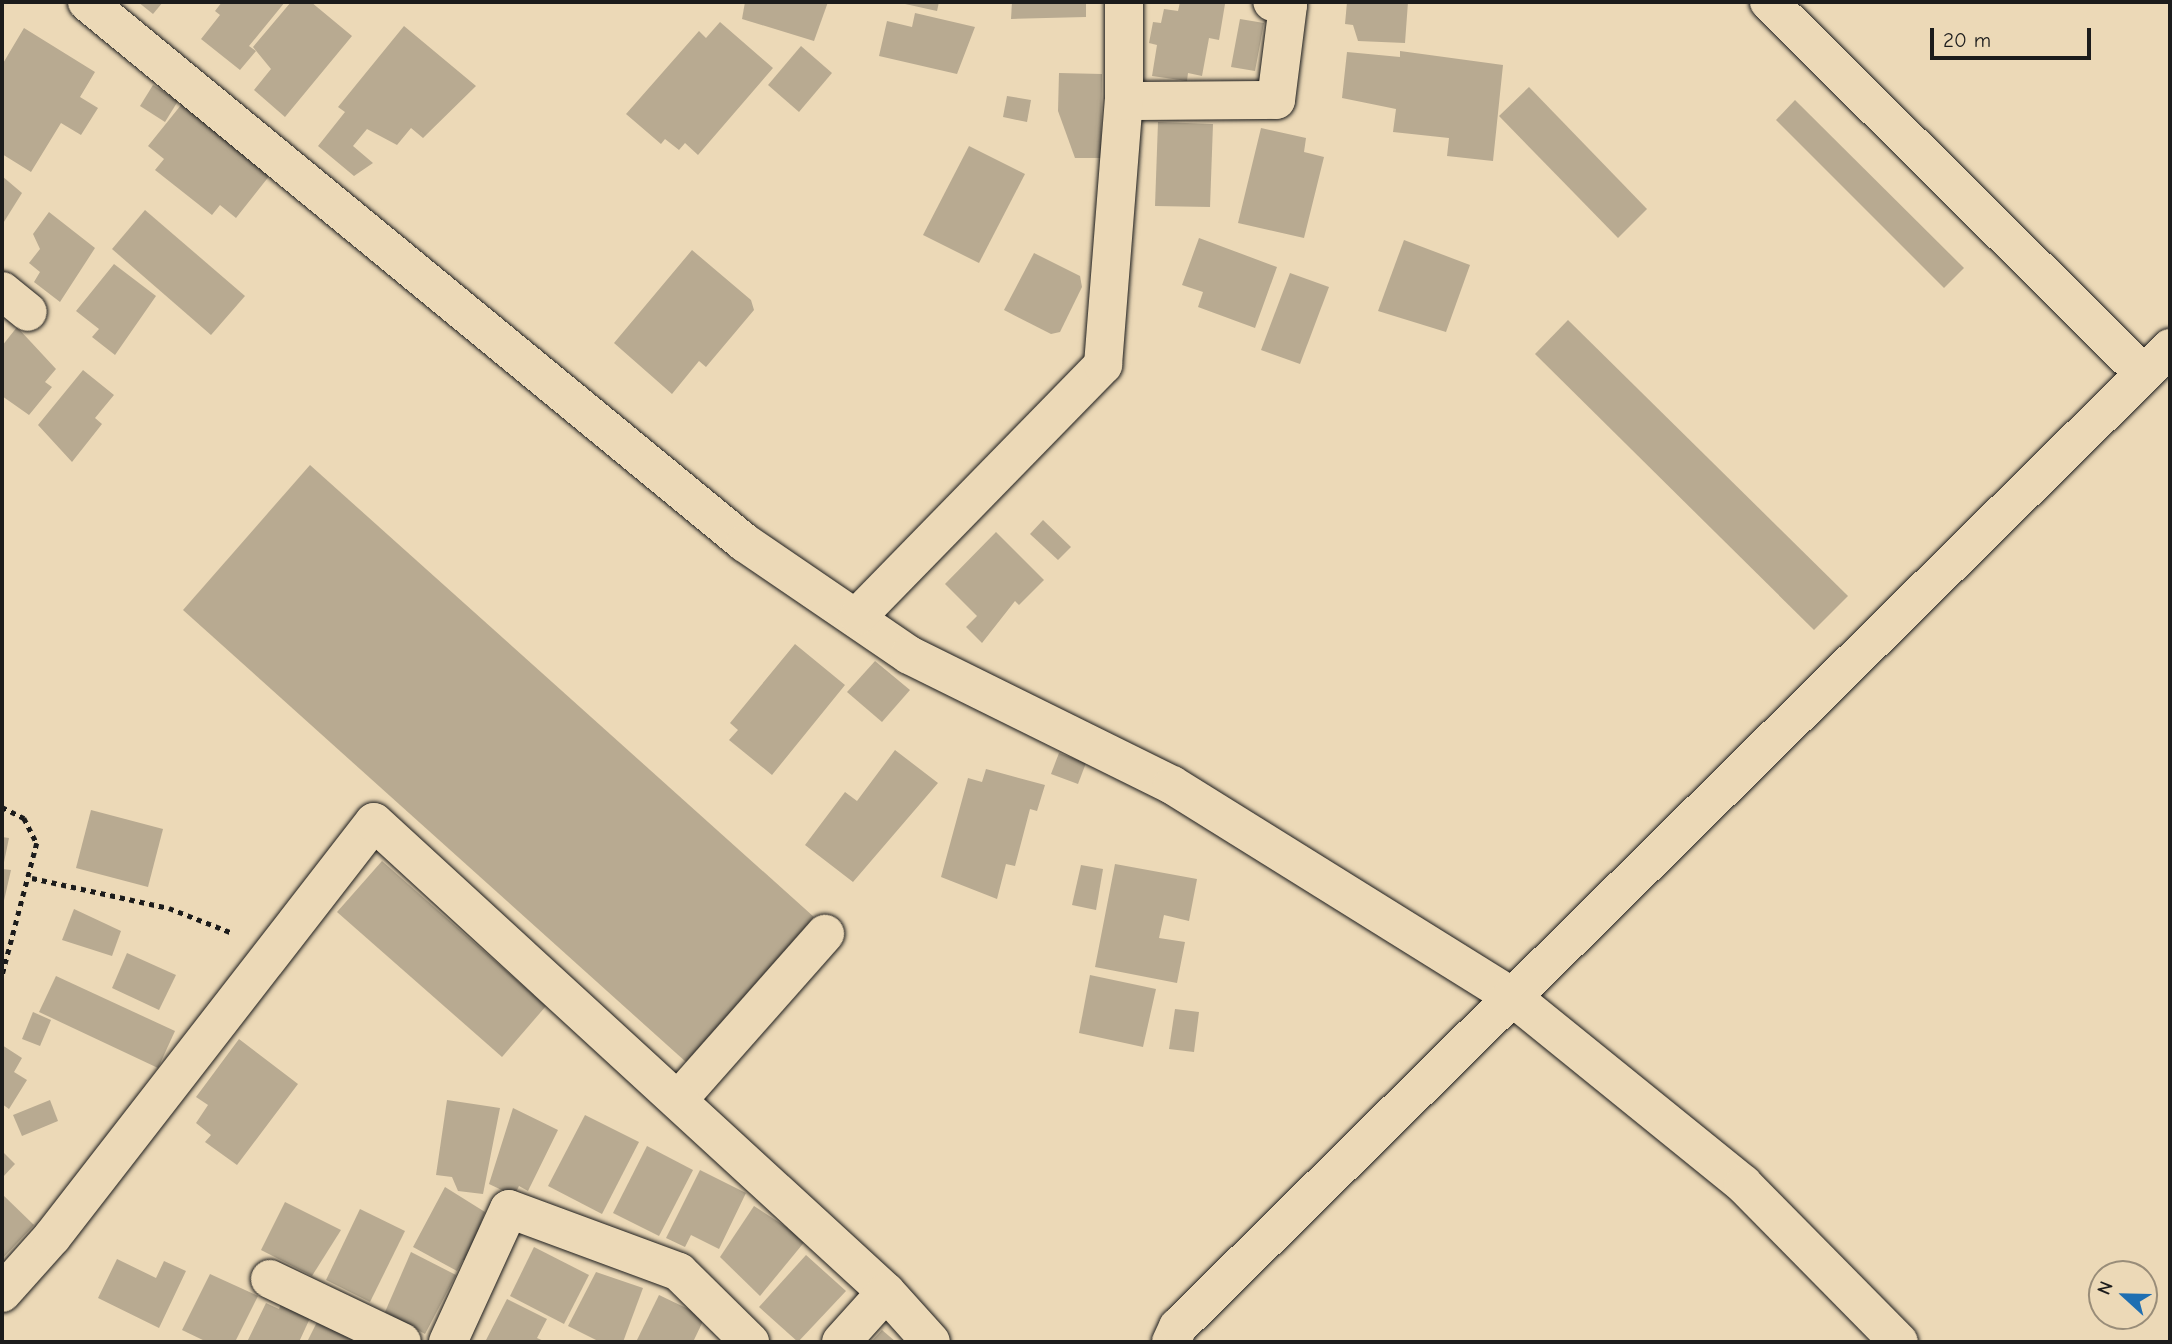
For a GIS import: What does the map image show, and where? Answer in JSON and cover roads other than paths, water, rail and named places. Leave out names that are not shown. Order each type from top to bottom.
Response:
[{"type":"street","points":[[87,2],[745,543],[948,677],[1172,785],[1511,996],[1743,1184],[1899,1342]]},
{"type":"street","points":[[858,616],[1103,365],[1124,101],[1124,2]]},
{"type":"street","points":[[1124,101],[1276,100],[1288,5],[1272,2]]},
{"type":"street","points":[[1171,1342],[1178,1327],[2157,361],[1769,2]]},
{"type":"street","points":[[2,1293],[271,961],[374,822],[886,1292],[931,1342]]},
{"type":"street","points":[[678,1100],[825,934]]},
{"type":"street","points":[[448,1342],[509,1209],[680,1272],[750,1342]]},
{"type":"street","points":[[270,1279],[402,1342]]},
{"type":"street","points":[[841,1342],[886,1292]]}]
